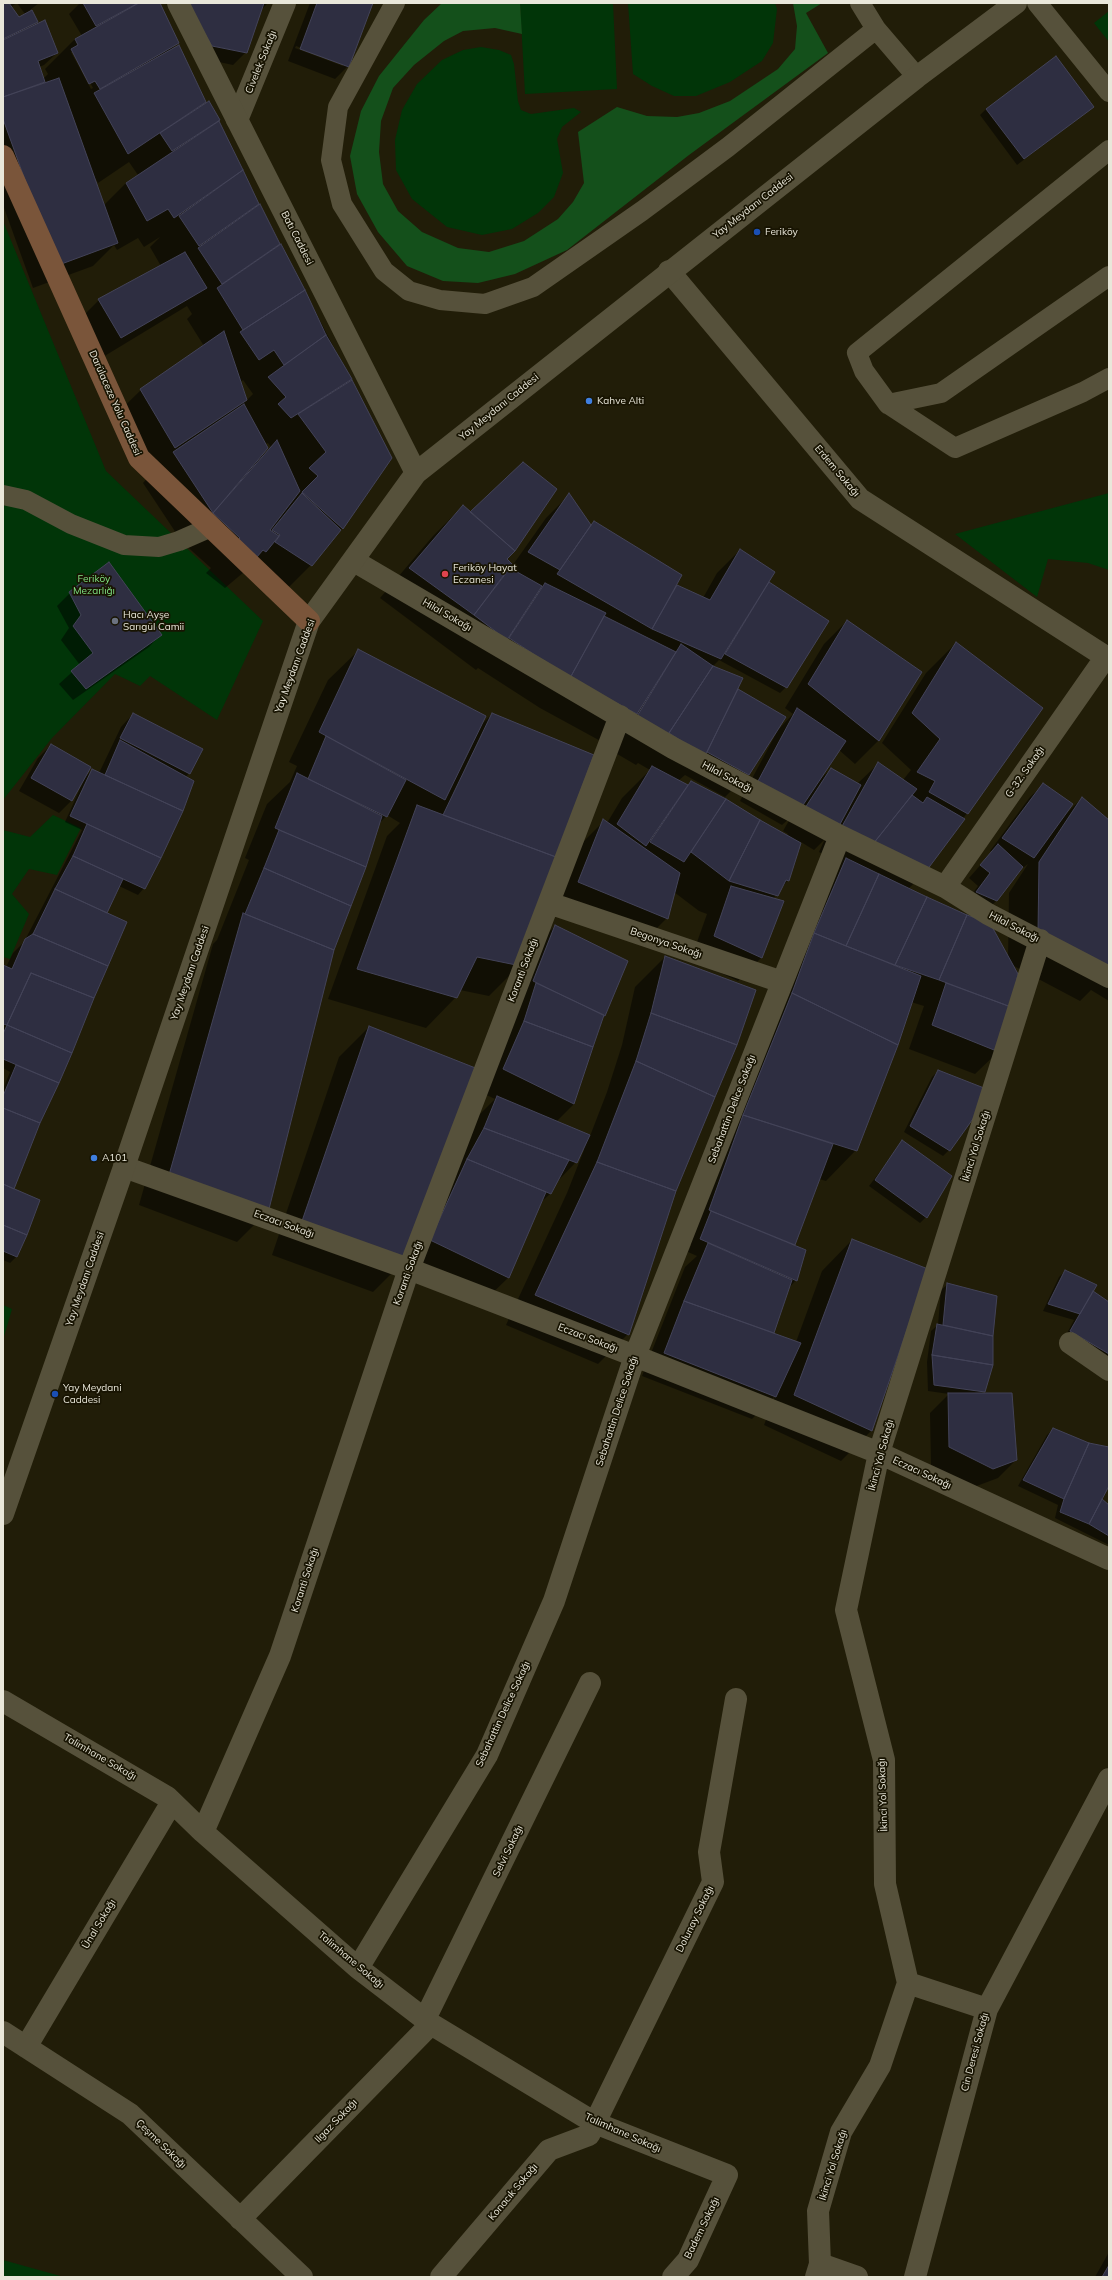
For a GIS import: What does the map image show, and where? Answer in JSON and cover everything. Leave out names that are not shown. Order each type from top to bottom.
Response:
[{"type":"main road","name":"Darülaceze Yolu Caddesi","points":[[3,156],[139,458],[309,621]]},
{"type":"street","name":"Batı Caddesi","points":[[178,3],[416,473]]},
{"type":"street","name":"Civelek Sokağı","points":[[237,120],[285,3]]},
{"type":"street","name":"Yay Meydanı Caddesi","points":[[3,1514],[124,1167],[309,621],[354,561],[416,473],[669,271],[917,77],[1016,3]]},
{"type":"street","name":"Erdem Sokağı","points":[[669,271],[860,499],[1107,659]]},
{"type":"street","name":"Hilal Sokağı","points":[[354,561],[673,748],[840,836],[945,887],[988,914],[1109,977]]},
{"type":"street","name":"G-32. Sokağı","points":[[945,887],[1107,659]]},
{"type":"street","name":"Koranti Sokağı","points":[[203,1832],[280,1656],[409,1269],[620,716]]},
{"type":"street","name":"Sebahattin Delice Sokağı","points":[[358,1968],[487,1755],[554,1601],[635,1356],[840,836]]},
{"type":"street","name":"Begonya Sokağı","points":[[549,903],[782,982]]},
{"type":"street","name":"İkinci Yol Sokağı","points":[[857,2277],[818,2271],[818,2211],[841,2132],[880,2066],[908,1983],[885,1884],[884,1760],[846,1610],[880,1453],[1040,940]]},
{"type":"street","name":"Eczacı Sokağı","points":[[124,1167],[409,1269],[635,1356],[880,1453],[1109,1559]]},
{"type":"street","points":[[1070,1343],[1109,1370]]},
{"type":"street","name":"Selvi Sokağı","points":[[428,2022],[590,1683]]},
{"type":"street","name":"Dolunay Sokağı","points":[[595,2123],[713,1882],[709,1852],[736,1699]]},
{"type":"street","name":"Talimhane Sokağı","points":[[3,1701],[167,1797],[203,1832],[358,1968],[428,2022],[595,2123],[727,2175]]},
{"type":"street","name":"Cin Deresi Sokağı","points":[[915,2277],[987,2008],[1109,1779]]},
{"type":"street","name":"Ünal Sokağı","points":[[26,2047],[172,1802]]},
{"type":"street","points":[[908,1983],[987,2008]]},
{"type":"street","name":"Ilgaz Sokağı","points":[[240,2219],[428,2022]]},
{"type":"street","name":"Çeşme Sokağı","points":[[3,2032],[130,2114],[298,2276]]},
{"type":"street","name":"Konacık Sokağı","points":[[441,2277],[549,2150],[589,2135],[595,2123]]},
{"type":"street","name":"Badem Sokağı","points":[[673,2277],[688,2260],[727,2175]]},
{"type":"lane","points":[[395,3],[338,107],[331,160],[342,204],[384,271],[409,291],[440,300],[485,304],[533,287],[591,247],[728,147],[876,29]]},
{"type":"lane","points":[[860,3],[876,29],[917,77]]},
{"type":"lane","points":[[1037,3],[1109,92]]},
{"type":"lane","points":[[1109,150],[857,353],[864,371],[888,404],[954,448],[1084,392],[1109,378]]},
{"type":"lane","points":[[888,404],[941,393],[1109,276]]},
{"type":"lane","points":[[3,495],[26,500],[71,524],[124,545],[159,547],[179,541],[211,527]]},
{"type":"green space","points":[[442,3],[520,3],[522,34],[495,28],[463,31],[444,41],[414,65],[393,88],[381,121],[379,152],[383,184],[398,211],[422,232],[458,248],[489,252],[524,241],[558,219],[573,202],[584,183],[578,132],[617,107],[647,116],[677,117],[699,113],[730,101],[778,69],[795,49],[797,26],[793,3],[822,3],[806,13],[828,53],[689,155],[567,250],[515,274],[478,283],[443,281],[407,266],[378,232],[357,194],[350,156],[361,111],[379,76],[424,20]]},
{"type":"green space","points":[[520,3],[613,3],[617,89],[525,94]]},
{"type":"green space","points":[[628,3],[775,3],[777,9],[773,43],[762,61],[730,82],[696,96],[674,96],[652,86],[633,74]]},
{"type":"green space","points":[[1109,11],[1109,42],[1094,23]]},
{"type":"green space","points":[[481,47],[499,50],[511,55],[514,64],[518,101],[521,110],[531,114],[574,108],[581,112],[562,127],[557,139],[563,173],[554,197],[538,213],[512,229],[482,235],[447,227],[412,199],[396,170],[395,140],[402,110],[417,84],[442,60],[463,50]]},
{"type":"green space","name":"Feriköy Mezarlığı","points":[[3,221],[106,471],[263,621],[217,720],[150,676],[140,686],[115,674],[52,738],[3,800]]},
{"type":"green space","points":[[1109,493],[1109,570],[1088,563],[1048,559],[1037,597],[955,534]]},
{"type":"green space","points":[[53,815],[81,828],[57,875],[29,869],[12,894],[29,914],[10,959],[3,957],[3,830],[30,837]]},
{"type":"green space","points":[[3,1305],[12,1309],[3,1340]]},
{"type":"green space","points":[[3,2260],[64,2277],[3,2277]]},
{"type":"building","points":[[3,3],[9,3],[19,17],[32,10],[38,22],[3,39]]},
{"type":"building","points":[[83,3],[138,3],[96,26]]},
{"type":"building","points":[[139,3],[160,3],[179,43],[100,89],[95,81],[89,84],[71,49],[78,45],[75,39]]},
{"type":"building","points":[[187,3],[264,3],[247,53],[212,46]]},
{"type":"building","points":[[317,3],[373,3],[349,67],[300,49]]},
{"type":"building","points":[[45,20],[58,53],[38,61],[45,82],[3,97],[3,40]]},
{"type":"building","points":[[179,45],[206,102],[128,154],[94,93]]},
{"type":"building","points":[[1056,56],[1094,107],[1024,159],[986,109]]},
{"type":"building","points":[[59,78],[118,243],[56,266],[3,119],[3,97]]},
{"type":"building","points":[[209,101],[220,120],[172,151],[160,133]]},
{"type":"building","points":[[219,121],[243,170],[174,218],[168,209],[147,221],[126,183]]},
{"type":"building","points":[[243,170],[259,204],[199,246],[179,216]]},
{"type":"building","points":[[260,204],[280,244],[222,284],[198,248]]},
{"type":"building","points":[[281,244],[305,290],[243,330],[217,288]]},
{"type":"building","points":[[185,252],[207,288],[121,338],[98,299]]},
{"type":"building","points":[[305,290],[326,335],[284,365],[274,350],[259,360],[240,332]]},
{"type":"building","points":[[224,331],[247,400],[175,448],[140,389]]},
{"type":"building","points":[[326,335],[352,379],[291,418],[278,404],[286,397],[268,377]]},
{"type":"building","points":[[352,380],[392,458],[343,529],[302,492],[318,476],[309,468],[326,452],[298,414]]},
{"type":"building","points":[[244,404],[268,448],[213,513],[173,452]]},
{"type":"building","points":[[277,440],[300,491],[270,530],[279,536],[266,552],[263,550],[256,558],[235,543],[240,538],[213,513]]},
{"type":"building","points":[[523,462],[557,489],[515,551],[470,512]]},
{"type":"building","points":[[302,493],[341,530],[312,566],[275,542],[280,535],[272,530]]},
{"type":"building","points":[[569,493],[591,525],[560,570],[528,552]]},
{"type":"building","points":[[463,505],[515,551],[507,559],[512,564],[474,615],[409,568]]},
{"type":"building","points":[[594,521],[682,575],[652,629],[557,574]]},
{"type":"building","points":[[740,549],[775,572],[721,659],[652,629],[677,585],[710,600]]},
{"type":"building","name":"Hacı Ayşe Sarıgül Camii","points":[[109,562],[162,635],[86,689],[71,671],[93,653],[73,626],[81,615],[69,592]]},
{"type":"building","points":[[510,568],[542,586],[507,640],[474,615]]},
{"type":"building","points":[[769,582],[829,621],[787,688],[725,654]]},
{"type":"building","points":[[545,583],[606,613],[570,678],[509,638]]},
{"type":"building","points":[[604,616],[676,652],[637,714],[570,678]]},
{"type":"building","points":[[847,620],[922,672],[879,741],[808,684]]},
{"type":"building","points":[[956,642],[1043,708],[968,814],[929,792],[935,781],[917,772],[940,739],[912,713]]},
{"type":"building","points":[[681,644],[713,666],[667,736],[636,718]]},
{"type":"building","points":[[358,649],[486,716],[445,800],[319,732]]},
{"type":"building","points":[[713,666],[743,678],[705,756],[669,733]]},
{"type":"building","points":[[738,689],[786,717],[749,775],[707,752]]},
{"type":"building","points":[[797,708],[846,741],[801,808],[757,783]]},
{"type":"building","points":[[133,713],[203,749],[190,774],[120,738]]},
{"type":"building","points":[[492,713],[594,755],[556,857],[443,815]]},
{"type":"building","points":[[326,736],[406,780],[387,817],[308,779]]},
{"type":"building","points":[[120,740],[194,781],[183,811],[105,775]]},
{"type":"building","points":[[51,744],[91,767],[72,801],[31,778]]},
{"type":"building","points":[[878,762],[917,789],[873,844],[841,828]]},
{"type":"building","points":[[652,766],[688,785],[646,846],[617,824]]},
{"type":"building","points":[[831,768],[861,785],[838,828],[805,808]]},
{"type":"building","points":[[92,769],[183,811],[161,858],[70,816]]},
{"type":"building","points":[[297,773],[382,816],[366,867],[275,828]]},
{"type":"building","points":[[691,781],[726,799],[684,862],[650,842]]},
{"type":"building","points":[[1043,783],[1073,804],[1034,858],[1002,838]]},
{"type":"building","points":[[912,795],[923,803],[927,797],[965,819],[924,874],[873,844]]},
{"type":"building","points":[[1082,797],[1109,820],[1109,970],[1038,933],[1039,862]]},
{"type":"building","points":[[726,799],[760,820],[729,881],[691,852]]},
{"type":"building","points":[[417,805],[556,857],[521,966],[477,957],[457,998],[357,969]]},
{"type":"building","points":[[603,819],[680,873],[668,919],[578,882]]},
{"type":"building","points":[[760,820],[801,843],[789,881],[786,880],[778,896],[729,881]]},
{"type":"building","points":[[87,824],[161,858],[145,889],[73,856]]},
{"type":"building","points":[[279,830],[366,867],[351,906],[264,868]]},
{"type":"building","points":[[998,844],[1023,867],[997,901],[976,892],[990,873],[980,865]]},
{"type":"building","points":[[73,856],[123,879],[107,913],[55,889]]},
{"type":"building","points":[[846,858],[879,874],[846,946],[814,933]]},
{"type":"building","points":[[264,868],[351,906],[334,950],[245,914]]},
{"type":"building","points":[[879,874],[927,897],[895,965],[846,946]]},
{"type":"building","points":[[731,886],[784,901],[762,958],[714,936]]},
{"type":"building","points":[[55,889],[127,922],[108,966],[33,934]]},
{"type":"building","points":[[927,897],[967,915],[939,980],[895,965]]},
{"type":"building","points":[[243,913],[334,950],[268,1213],[169,1175]]},
{"type":"building","points":[[967,915],[990,923],[1018,974],[1011,1007],[939,980]]},
{"type":"building","points":[[555,925],[628,961],[605,1016],[533,981]]},
{"type":"building","points":[[814,933],[921,976],[898,1045],[792,993]]},
{"type":"building","points":[[33,934],[108,966],[94,998],[31,973],[7,1025],[3,1024],[3,965],[12,969],[25,939]]},
{"type":"building","points":[[665,956],[756,990],[737,1045],[651,1013]]},
{"type":"building","points":[[31,973],[94,998],[72,1053],[7,1025]]},
{"type":"building","points":[[536,983],[604,1015],[593,1047],[524,1021]]},
{"type":"building","points":[[946,983],[1011,1007],[999,1052],[932,1025]]},
{"type":"building","points":[[792,993],[898,1045],[857,1151],[743,1115]]},
{"type":"building","points":[[651,1013],[737,1045],[715,1097],[636,1061]]},
{"type":"building","points":[[524,1021],[593,1047],[574,1104],[503,1069]]},
{"type":"building","points":[[7,1025],[72,1053],[59,1083],[3,1059],[3,1034]]},
{"type":"building","points":[[369,1026],[478,1069],[404,1263],[301,1224]]},
{"type":"building","points":[[636,1061],[715,1097],[676,1191],[597,1162]]},
{"type":"building","points":[[16,1065],[59,1083],[40,1123],[3,1108],[3,1096]]},
{"type":"building","points":[[938,1070],[984,1088],[985,1102],[950,1151],[910,1126]]},
{"type":"building","points":[[497,1096],[590,1135],[577,1163],[484,1128]]},
{"type":"building","points":[[3,1108],[40,1123],[14,1189],[3,1184]]},
{"type":"building","points":[[743,1115],[833,1144],[795,1245],[709,1210]]},
{"type":"building","points":[[484,1128],[569,1160],[551,1194],[467,1159]]},
{"type":"building","points":[[902,1140],[952,1176],[927,1218],[875,1180]]},
{"type":"building","points":[[467,1159],[546,1192],[509,1278],[430,1240]]},
{"type":"building","points":[[597,1162],[676,1191],[629,1335],[535,1295]]},
{"type":"building","points":[[3,1184],[40,1200],[27,1235],[3,1225]]},
{"type":"building","points":[[711,1211],[806,1250],[797,1281],[700,1239]]},
{"type":"building","points":[[3,1225],[27,1235],[17,1257],[3,1251]]},
{"type":"building","points":[[852,1239],[928,1269],[872,1431],[794,1395]]},
{"type":"building","points":[[708,1243],[792,1280],[774,1333],[684,1301]]},
{"type":"building","points":[[1065,1270],[1097,1285],[1080,1314],[1048,1304]]},
{"type":"building","points":[[947,1283],[997,1296],[993,1336],[943,1325]]},
{"type":"building","points":[[1093,1291],[1109,1302],[1109,1354],[1070,1331]]},
{"type":"building","points":[[684,1301],[801,1343],[776,1397],[664,1353]]},
{"type":"building","points":[[937,1324],[993,1336],[993,1365],[932,1355]]},
{"type":"building","points":[[932,1355],[993,1365],[985,1392],[934,1385]]},
{"type":"building","points":[[948,1393],[1012,1393],[1017,1460],[993,1469],[949,1447]]},
{"type":"building","points":[[1053,1428],[1089,1443],[1064,1499],[1023,1480]]},
{"type":"building","points":[[1089,1443],[1109,1447],[1109,1486],[1089,1524],[1060,1512],[1064,1499]]},
{"type":"building","points":[[1102,1499],[1109,1505],[1109,1536],[1089,1524]]},
{"type":"building","points":[[1109,2265],[1109,2277],[1102,2277]]},
{"type":"place","name":"Feriköy","points":[[757,232]]},
{"type":"place","name":"Kahve Alti","points":[[589,401]]},
{"type":"place","name":"Feriköy Hayat Eczanesi","points":[[445,574]]},
{"type":"place","name":"Hacı Ayşe Sarıgül Camii","points":[[115,621]]},
{"type":"place","name":"A101","points":[[94,1158]]},
{"type":"place","name":"Yay Meydani Caddesi","points":[[55,1394]]}]
